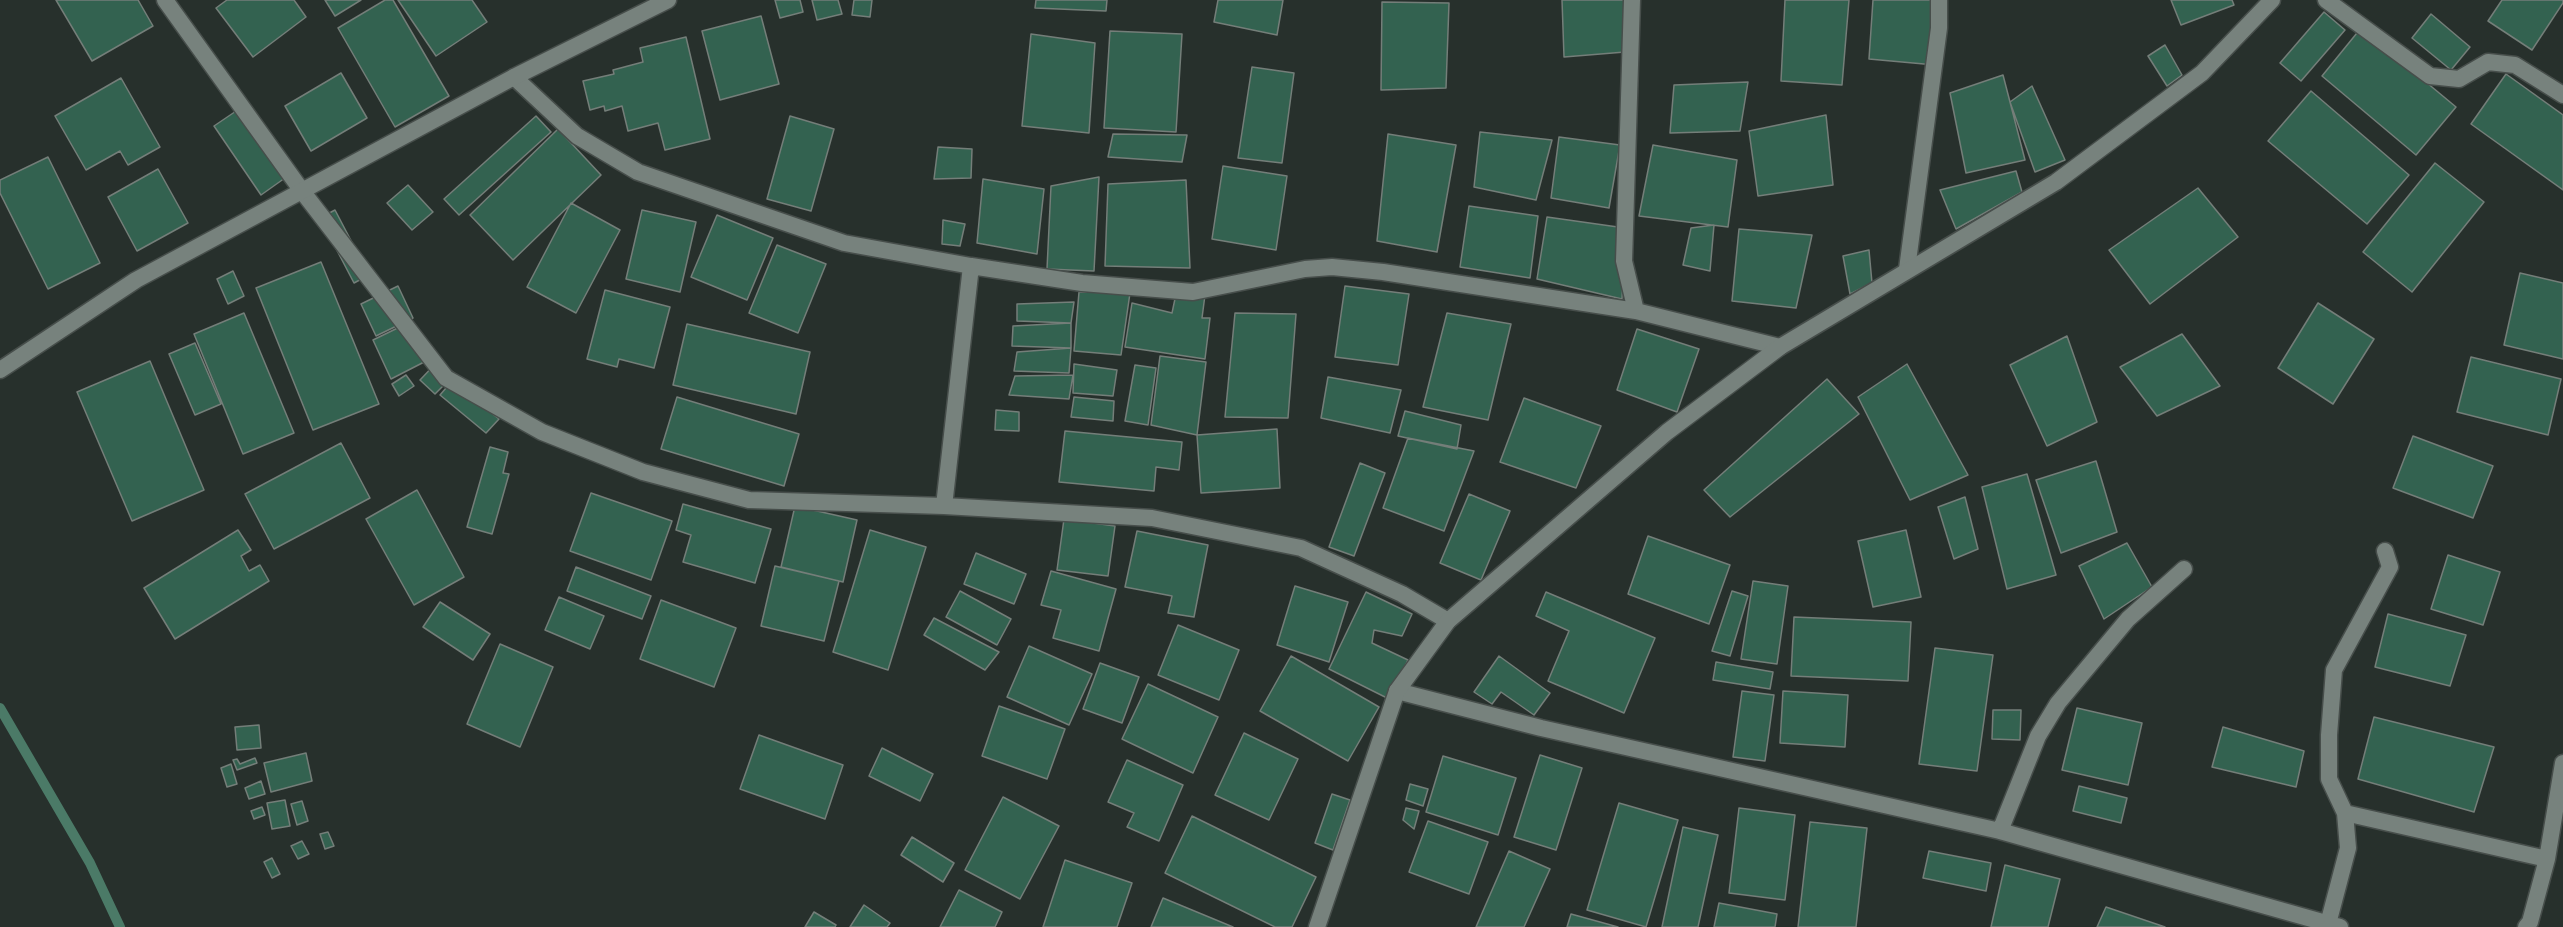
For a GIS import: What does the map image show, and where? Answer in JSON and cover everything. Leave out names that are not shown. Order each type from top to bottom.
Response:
[{"type":"street","points":[[165,0],[302,191],[446,378],[542,432],[644,472],[749,500],[944,506],[1152,518],[1301,548],[1402,594],[1448,621]]},
{"type":"street","points":[[0,370],[136,280],[514,77],[668,0]]},
{"type":"street","points":[[1632,0],[1624,261],[1636,311]]},
{"type":"street","points":[[1906,269],[1938,37],[1939,0]]},
{"type":"street","points":[[1317,927],[1397,691],[1448,621],[1667,432],[1780,347],[1906,269],[2056,182],[2202,73],[2272,0]]},
{"type":"street","points":[[2325,0],[2430,76],[2459,79],[2488,62],[2515,65],[2563,95]]},
{"type":"street","points":[[514,77],[577,136],[638,172],[844,243],[1082,284],[1193,292],[1305,269],[1332,267],[1383,272],[1636,311],[1780,347]]},
{"type":"street","points":[[944,506],[971,266]]},
{"type":"street","points":[[1397,691],[1541,728],[2000,831],[2334,926],[2348,848],[2345,813],[2329,779],[2329,735],[2334,670],[2390,567],[2385,551]]},
{"type":"street","points":[[2000,831],[2038,736],[2058,703],[2128,619],[2184,569]]},
{"type":"street","points":[[2526,927],[2530,922],[2547,858],[2563,763]]},
{"type":"street","points":[[2345,813],[2547,858]]},
{"type":"building","points":[[56,0],[138,0],[153,26],[92,61]]},
{"type":"building","points":[[227,0],[294,0],[306,17],[253,57],[216,8]]},
{"type":"building","points":[[325,0],[361,0],[335,16]]},
{"type":"building","points":[[385,0],[393,0],[449,96],[395,127],[338,28]]},
{"type":"building","points":[[398,0],[472,0],[487,22],[436,56]]},
{"type":"building","points":[[775,0],[800,0],[803,12],[780,18]]},
{"type":"building","points":[[812,0],[838,0],[842,14],[817,20]]},
{"type":"building","points":[[854,0],[872,0],[870,17],[852,15]]},
{"type":"building","points":[[1036,0],[1107,0],[1106,11],[1035,8]]},
{"type":"building","points":[[1218,0],[1283,0],[1277,35],[1214,22]]},
{"type":"building","points":[[1562,0],[1626,0],[1625,52],[1564,57]]},
{"type":"building","points":[[1785,0],[1849,0],[1842,85],[1781,81]]},
{"type":"building","points":[[1873,0],[1937,0],[1935,65],[1869,59]]},
{"type":"building","points":[[2171,0],[2232,0],[2234,5],[2181,25]]},
{"type":"building","points":[[2502,0],[2563,0],[2563,3],[2532,50],[2488,21]]},
{"type":"building","points":[[1382,2],[1449,3],[1446,88],[1381,90]]},
{"type":"building","points":[[2324,12],[2345,30],[2301,81],[2280,63]]},
{"type":"building","points":[[2431,14],[2470,47],[2451,70],[2412,38]]},
{"type":"building","points":[[761,16],[779,84],[720,100],[702,31]]},
{"type":"building","points":[[2361,28],[2456,107],[2416,155],[2322,76]]},
{"type":"building","points":[[1110,31],[1182,34],[1176,132],[1104,128]]},
{"type":"building","points":[[1031,34],[1095,43],[1089,133],[1022,126]]},
{"type":"building","points":[[686,37],[710,139],[665,150],[658,123],[628,131],[622,106],[605,111],[604,106],[590,110],[583,81],[614,74],[613,70],[643,62],[640,48]]},
{"type":"building","points":[[2165,45],[2182,75],[2167,86],[2148,56]]},
{"type":"building","points":[[1252,67],[1294,73],[1282,163],[1238,158]]},
{"type":"building","points":[[341,73],[367,118],[311,151],[285,106]]},
{"type":"building","points":[[2506,74],[2563,115],[2563,190],[2471,124]]},
{"type":"building","points":[[2003,75],[2025,160],[1966,173],[1950,93]]},
{"type":"building","points":[[121,78],[160,147],[128,165],[120,151],[86,170],[55,116]]},
{"type":"building","points":[[1748,82],[1740,131],[1670,133],[1674,85]]},
{"type":"building","points":[[2032,86],[2065,160],[2035,172],[2010,102]]},
{"type":"building","points":[[2311,91],[2409,175],[2367,224],[2268,141]]},
{"type":"building","points":[[245,105],[292,173],[261,195],[214,126]]},
{"type":"building","points":[[1826,115],[1833,185],[1758,196],[1749,131]]},
{"type":"building","points":[[536,116],[551,132],[459,215],[444,199]]},
{"type":"building","points":[[790,116],[834,129],[811,211],[767,199]]},
{"type":"building","points":[[558,129],[601,175],[513,260],[470,215]]},
{"type":"building","points":[[1480,132],[1552,140],[1536,200],[1474,187]]},
{"type":"building","points":[[1113,134],[1187,135],[1182,162],[1108,157]]},
{"type":"building","points":[[1388,134],[1456,145],[1437,252],[1377,241]]},
{"type":"building","points":[[1559,137],[1620,145],[1609,208],[1551,198]]},
{"type":"building","points":[[1653,145],[1737,160],[1728,227],[1639,216]]},
{"type":"building","points":[[938,147],[972,149],[971,178],[934,179]]},
{"type":"building","points":[[48,157],[100,263],[48,289],[0,193],[0,180]]},
{"type":"building","points":[[2435,163],[2484,202],[2412,292],[2363,252]]},
{"type":"building","points":[[1223,166],[1287,176],[1276,250],[1212,239]]},
{"type":"building","points":[[158,169],[188,223],[137,251],[108,197]]},
{"type":"building","points":[[2016,171],[2022,192],[1956,229],[1940,190]]},
{"type":"building","points":[[1099,177],[1094,271],[1047,269],[1051,186]]},
{"type":"building","points":[[983,179],[1044,189],[1037,254],[977,243]]},
{"type":"building","points":[[1186,180],[1190,268],[1105,266],[1108,184]]},
{"type":"building","points":[[408,185],[433,212],[412,230],[387,203]]},
{"type":"building","points":[[2198,188],[2238,237],[2150,304],[2109,250]]},
{"type":"building","points":[[571,203],[620,230],[576,313],[527,287]]},
{"type":"building","points":[[1469,206],[1538,216],[1530,278],[1460,267]]},
{"type":"building","points":[[335,210],[369,275],[354,283],[320,218]]},
{"type":"building","points":[[642,210],[696,222],[680,292],[626,279]]},
{"type":"building","points":[[717,215],[773,238],[747,300],[691,277]]},
{"type":"building","points":[[1547,217],[1625,228],[1622,299],[1537,279]]},
{"type":"building","points":[[943,220],[965,224],[960,246],[942,244]]},
{"type":"building","points":[[1714,225],[1710,271],[1683,265],[1691,228]]},
{"type":"building","points":[[1739,229],[1812,235],[1796,308],[1732,301]]},
{"type":"building","points":[[777,245],[826,264],[798,333],[749,313]]},
{"type":"building","points":[[1869,250],[1872,283],[1850,294],[1843,256]]},
{"type":"building","points":[[321,262],[379,404],[313,430],[256,288]]},
{"type":"building","points":[[233,271],[244,296],[228,304],[217,279]]},
{"type":"building","points":[[2520,273],[2563,283],[2563,359],[2504,345]]},
{"type":"building","points":[[398,286],[413,318],[376,336],[361,304]]},
{"type":"building","points":[[1345,286],[1409,294],[1398,365],[1335,357]]},
{"type":"building","points":[[605,290],[670,307],[654,368],[619,359],[617,367],[587,359]]},
{"type":"building","points":[[1079,292],[1130,293],[1121,355],[1074,351]]},
{"type":"building","points":[[1176,294],[1205,295],[1202,318],[1210,318],[1205,359],[1125,347],[1132,303],[1172,313]]},
{"type":"building","points":[[1074,302],[1071,323],[1017,321],[1017,304]]},
{"type":"building","points":[[2318,303],[2374,339],[2333,404],[2278,368]]},
{"type":"building","points":[[244,313],[294,433],[243,454],[194,334]]},
{"type":"building","points":[[1235,313],[1296,314],[1288,418],[1225,417]]},
{"type":"building","points":[[1447,313],[1511,324],[1488,420],[1423,407]]},
{"type":"building","points":[[412,321],[430,359],[391,379],[373,340]]},
{"type":"building","points":[[1071,323],[1071,348],[1012,346],[1013,326]]},
{"type":"building","points":[[687,324],[810,352],[796,414],[673,385]]},
{"type":"building","points":[[1637,329],[1699,349],[1677,412],[1617,390]]},
{"type":"building","points":[[2182,334],[2220,386],[2157,416],[2120,367]]},
{"type":"building","points":[[2067,336],[2097,422],[2047,446],[2010,365]]},
{"type":"building","points":[[195,343],[221,404],[195,415],[169,354]]},
{"type":"building","points":[[1071,348],[1069,373],[1014,371],[1017,352]]},
{"type":"building","points":[[1160,356],[1206,362],[1197,435],[1151,425]]},
{"type":"building","points":[[2471,357],[2561,379],[2548,435],[2457,412]]},
{"type":"building","points":[[439,360],[455,374],[435,394],[420,380]]},
{"type":"building","points":[[150,361],[204,490],[132,521],[77,392]]},
{"type":"building","points":[[1074,364],[1117,370],[1113,396],[1073,393]]},
{"type":"building","points":[[1907,364],[1968,475],[1910,500],[1858,397]]},
{"type":"building","points":[[1135,365],[1156,368],[1148,425],[1125,421]]},
{"type":"building","points":[[406,375],[414,386],[399,396],[392,384]]},
{"type":"building","points":[[1073,375],[1069,399],[1009,395],[1015,376]]},
{"type":"building","points":[[1328,377],[1401,390],[1390,433],[1321,418]]},
{"type":"building","points":[[1827,379],[1859,414],[1730,517],[1704,490]]},
{"type":"building","points":[[452,381],[499,419],[486,433],[440,395]]},
{"type":"building","points":[[677,397],[799,434],[784,486],[661,449]]},
{"type":"building","points":[[1074,397],[1114,401],[1113,421],[1071,417]]},
{"type":"building","points":[[1524,398],[1601,426],[1576,488],[1500,462]]},
{"type":"building","points":[[996,410],[1019,412],[1019,431],[995,430]]},
{"type":"building","points":[[1405,411],[1461,425],[1457,449],[1398,436]]},
{"type":"building","points":[[1277,429],[1280,488],[1201,493],[1197,435]]},
{"type":"building","points":[[1065,431],[1182,442],[1179,470],[1156,467],[1154,491],[1059,482]]},
{"type":"building","points":[[2413,436],[2493,466],[2473,518],[2393,488]]},
{"type":"building","points":[[1408,438],[1474,451],[1444,531],[1383,508]]},
{"type":"building","points":[[341,443],[370,498],[274,549],[245,494]]},
{"type":"building","points":[[490,447],[508,452],[503,473],[509,474],[492,534],[467,527]]},
{"type":"building","points":[[2096,461],[2117,532],[2061,553],[2036,480]]},
{"type":"building","points":[[1360,463],[1385,473],[1354,556],[1329,547]]},
{"type":"building","points":[[2027,474],[2056,575],[2007,589],[1982,487]]},
{"type":"building","points":[[417,490],[464,577],[414,605],[366,519]]},
{"type":"building","points":[[591,493],[672,521],[651,580],[570,551]]},
{"type":"building","points":[[1469,494],[1510,511],[1481,580],[1440,563]]},
{"type":"building","points":[[1965,497],[1978,549],[1954,559],[1938,507]]},
{"type":"building","points":[[683,504],[771,529],[755,583],[683,562],[691,535],[676,530]]},
{"type":"building","points":[[795,506],[857,520],[843,582],[781,567]]},
{"type":"building","points":[[1064,519],[1115,526],[1108,576],[1057,570]]},
{"type":"building","points":[[238,530],[251,550],[241,556],[249,571],[260,565],[269,581],[175,639],[144,588]]},
{"type":"building","points":[[870,530],[926,547],[888,670],[833,652]]},
{"type":"building","points":[[1906,530],[1921,597],[1873,607],[1858,541]]},
{"type":"building","points":[[1137,531],[1208,545],[1194,617],[1168,613],[1172,596],[1125,587]]},
{"type":"building","points":[[1648,536],[1730,565],[1709,624],[1628,594]]},
{"type":"building","points":[[2127,543],[2152,587],[2104,619],[2079,566]]},
{"type":"building","points":[[976,553],[1026,574],[1014,604],[964,584]]},
{"type":"building","points":[[2448,555],[2500,572],[2483,625],[2431,609]]},
{"type":"building","points":[[775,566],[839,581],[824,641],[761,626]]},
{"type":"building","points":[[576,567],[651,596],[642,619],[567,591]]},
{"type":"building","points":[[1051,571],[1116,589],[1099,651],[1053,638],[1061,610],[1041,605]]},
{"type":"building","points":[[1753,581],[1788,586],[1777,664],[1741,659]]},
{"type":"building","points":[[1295,586],[1348,602],[1329,662],[1277,645]]},
{"type":"building","points":[[960,591],[1011,619],[997,645],[946,617]]},
{"type":"building","points":[[1732,591],[1748,596],[1730,656],[1712,651]]},
{"type":"building","points":[[1366,592],[1412,614],[1402,636],[1374,630],[1372,643],[1408,660],[1389,699],[1329,669]]},
{"type":"building","points":[[1546,592],[1655,638],[1624,713],[1548,681],[1569,631],[1536,616]]},
{"type":"building","points":[[559,597],[604,616],[590,649],[545,630]]},
{"type":"building","points":[[661,600],[736,628],[714,687],[640,659]]},
{"type":"building","points":[[440,602],[490,634],[473,660],[423,627]]},
{"type":"building","points":[[2388,614],[2466,635],[2450,686],[2375,667]]},
{"type":"building","points":[[1794,617],[1911,622],[1908,681],[1791,676]]},
{"type":"building","points":[[934,618],[999,652],[985,670],[924,635]]},
{"type":"building","points":[[1178,625],[1239,650],[1219,700],[1158,675]]},
{"type":"building","points":[[500,644],[553,667],[520,747],[467,724]]},
{"type":"building","points":[[1029,646],[1092,674],[1069,725],[1007,697]]},
{"type":"building","points":[[1935,648],[1993,655],[1977,771],[1919,764]]},
{"type":"building","points":[[1291,656],[1379,707],[1348,761],[1260,711]]},
{"type":"building","points":[[1499,656],[1550,693],[1534,715],[1501,692],[1492,704],[1474,692]]},
{"type":"building","points":[[1716,662],[1773,672],[1770,689],[1713,680]]},
{"type":"building","points":[[1100,663],[1139,677],[1122,723],[1083,709]]},
{"type":"building","points":[[1148,684],[1218,717],[1193,773],[1122,739]]},
{"type":"building","points":[[1742,691],[1774,695],[1765,761],[1733,757]]},
{"type":"building","points":[[1783,691],[1848,695],[1845,747],[1780,743]]},
{"type":"building","points":[[999,706],[1065,729],[1047,779],[982,756]]},
{"type":"building","points":[[2077,708],[2142,723],[2128,785],[2062,770]]},
{"type":"building","points":[[1993,710],[2021,710],[2020,740],[1992,739]]},
{"type":"building","points":[[2374,717],[2494,747],[2474,812],[2358,779]]},
{"type":"building","points":[[259,725],[261,748],[237,750],[235,727]]},
{"type":"building","points":[[2223,727],[2304,751],[2296,787],[2212,767]]},
{"type":"building","points":[[1244,733],[1298,759],[1269,820],[1215,795]]},
{"type":"building","points":[[759,735],[843,765],[825,819],[740,789]]},
{"type":"building","points":[[882,748],[933,774],[920,801],[869,776]]},
{"type":"building","points":[[306,753],[312,781],[271,792],[264,763]]},
{"type":"building","points":[[1540,755],[1582,768],[1556,850],[1514,837]]},
{"type":"building","points":[[1443,756],[1516,778],[1498,835],[1426,812]]},
{"type":"building","points":[[255,758],[257,763],[237,770],[233,760],[237,759],[240,764]]},
{"type":"building","points":[[1127,760],[1183,785],[1159,841],[1127,827],[1134,813],[1108,802]]},
{"type":"building","points":[[231,764],[237,784],[227,787],[221,768]]},
{"type":"building","points":[[261,781],[265,794],[249,799],[245,788]]},
{"type":"building","points":[[1410,784],[1428,789],[1423,806],[1406,800]]},
{"type":"building","points":[[2079,786],[2127,798],[2121,823],[2073,811]]},
{"type":"building","points":[[1332,794],[1350,800],[1333,850],[1315,843]]},
{"type":"building","points":[[1003,797],[1059,826],[1020,899],[965,870]]},
{"type":"building","points":[[285,800],[290,826],[272,829],[267,803]]},
{"type":"building","points":[[302,801],[308,821],[297,825],[291,804]]},
{"type":"building","points":[[1619,803],[1678,820],[1646,927],[1587,910]]},
{"type":"building","points":[[262,807],[265,815],[254,819],[251,811]]},
{"type":"building","points":[[1406,808],[1419,811],[1414,829],[1403,820]]},
{"type":"building","points":[[1739,808],[1795,815],[1785,900],[1729,893]]},
{"type":"building","points":[[1192,816],[1316,877],[1292,927],[1275,927],[1165,873]]},
{"type":"building","points":[[1428,821],[1488,842],[1469,894],[1409,872]]},
{"type":"building","points":[[1810,822],[1867,828],[1856,927],[1798,927]]},
{"type":"building","points":[[1683,827],[1718,835],[1698,927],[1662,927]]},
{"type":"building","points":[[328,832],[334,846],[325,849],[320,834]]},
{"type":"building","points":[[912,837],[954,863],[943,882],[901,855]]},
{"type":"building","points":[[302,841],[309,854],[298,859],[291,846]]},
{"type":"building","points":[[1509,851],[1550,869],[1524,927],[1476,927]]},
{"type":"building","points":[[1929,851],[1991,863],[1986,891],[1923,878]]},
{"type":"building","points":[[272,858],[280,874],[272,878],[264,862]]},
{"type":"building","points":[[1065,860],[1132,883],[1117,927],[1043,927]]},
{"type":"building","points":[[2005,865],[2060,879],[2048,927],[1991,927]]},
{"type":"building","points":[[959,890],[1002,912],[995,927],[940,927]]},
{"type":"building","points":[[1163,898],[1233,927],[1151,927]]},
{"type":"building","points":[[1719,903],[1777,914],[1775,927],[1714,927]]},
{"type":"building","points":[[864,905],[890,923],[887,927],[850,927]]},
{"type":"building","points":[[2106,907],[2165,927],[2097,927]]},
{"type":"building","points":[[814,912],[836,925],[835,927],[805,927]]},
{"type":"building","points":[[1571,914],[1618,927],[1567,927]]},
{"type":"waterway","points":[[0,708],[90,863],[120,927]]}]
